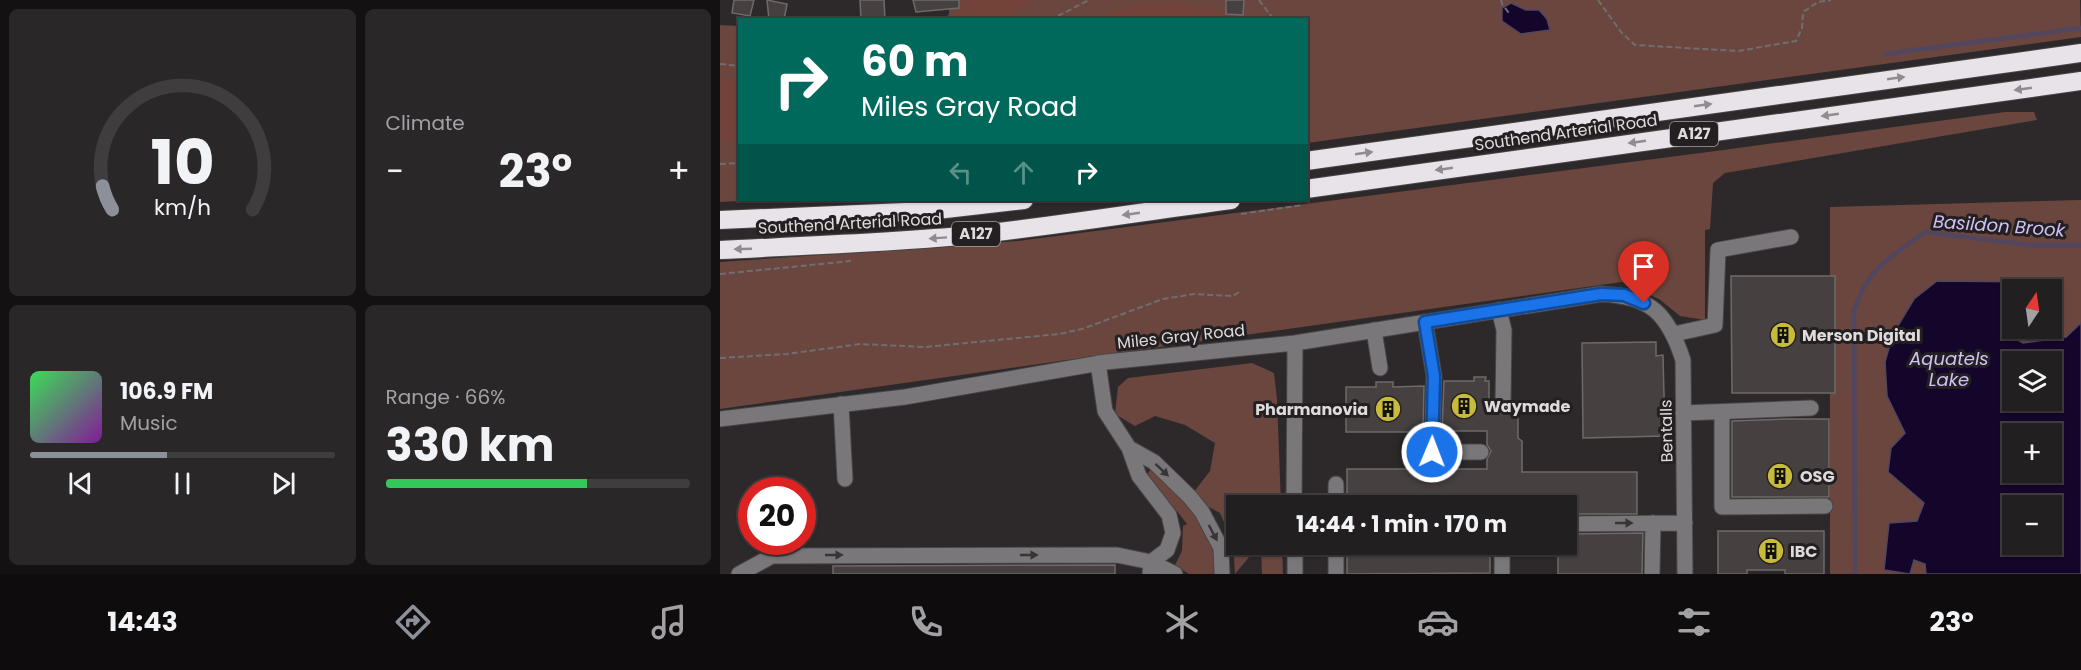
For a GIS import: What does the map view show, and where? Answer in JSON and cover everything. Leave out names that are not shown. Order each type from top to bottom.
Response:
[{"type":"highway","name":"Southend Arterial Road","points":[[1308,161],[2081,53]]},
{"type":"highway","name":"Southend Arterial Road","points":[[1308,189],[2081,81]]},
{"type":"highway","name":"Southend Arterial Road","points":[[720,220],[928,211],[1015,201]]},
{"type":"highway","name":"Southend Arterial Road","points":[[720,250],[960,236],[1224,201]]},
{"type":"street","points":[[1674,334],[1715,325],[1718,250],[1791,237]]},
{"type":"street","name":"Miles Gray Road","points":[[720,419],[905,397],[1098,363],[1295,343],[1601,294],[1624,295],[1644,303]]},
{"type":"street","name":"Bentalls","points":[[1644,303],[1663,316],[1674,334],[1683,360],[1685,574]]},
{"type":"street","points":[[1499,310],[1504,330],[1503,405]]},
{"type":"street","points":[[1425,322],[1434,376],[1432,452]]},
{"type":"street","points":[[1374,330],[1380,368]]},
{"type":"street","points":[[1294,495],[1295,343]]},
{"type":"street","points":[[1098,363],[1106,411],[1129,448],[1139,476],[1169,515],[1173,533],[1167,550],[1150,568]]},
{"type":"street","points":[[841,404],[845,478]]},
{"type":"street","points":[[1683,413],[1811,408]]},
{"type":"street","points":[[1722,412],[1722,507],[1825,506]]},
{"type":"street","points":[[1129,448],[1154,462],[1202,512],[1221,548],[1221,574]]},
{"type":"street","points":[[1413,452],[1481,452]]},
{"type":"street","points":[[1336,484],[1336,495]]},
{"type":"street","points":[[1652,574],[1653,523]]},
{"type":"street","points":[[1577,524],[1685,523]]},
{"type":"street","points":[[739,574],[768,556],[1117,555],[1150,568],[1175,574]]},
{"type":"street","points":[[1295,555],[1295,574]]},
{"type":"street","points":[[1336,555],[1336,574]]},
{"type":"street","points":[[1502,555],[1502,574]]},
{"type":"path","points":[[1054,18],[1089,0]]},
{"type":"path","points":[[1259,0],[1272,18]]},
{"type":"path","points":[[1501,0],[1509,13]]},
{"type":"path","points":[[1598,0],[1635,45],[1738,51],[1796,41],[1802,28],[1803,12],[1818,1],[1831,0]]},
{"type":"path","points":[[720,64],[738,66]]},
{"type":"path","points":[[720,164],[738,163]]},
{"type":"path","points":[[720,358],[786,354],[860,344],[925,347],[1059,334],[1082,329],[1163,299],[1194,294],[1233,296],[1239,292]]},
{"type":"shaded area","points":[[949,0],[2080,0],[2081,37],[1308,143],[1308,18],[946,18],[949,14]]},
{"type":"shaded area","points":[[962,0],[1031,0],[1007,18],[955,18]]},
{"type":"shaded area","points":[[1177,3],[1243,15],[1248,18],[1098,18],[1132,6]]},
{"type":"shaded area","points":[[720,25],[738,26],[738,201],[720,202]]},
{"type":"shaded area","points":[[720,78],[738,79],[738,139],[720,141]]},
{"type":"shaded area","points":[[2005,112],[2034,112],[2037,120],[1725,173],[1713,183],[1710,229],[1705,230],[1705,320],[1680,316],[1659,299],[1622,282],[720,409],[720,262],[1018,241]]},
{"type":"shaded area","points":[[2081,200],[2081,574],[1830,574],[1830,207]]},
{"type":"shaded area","points":[[1252,363],[1274,373],[1281,495],[1226,495],[1226,527],[1220,513],[1190,497],[1210,471],[1215,443],[1185,425],[1155,416],[1135,426],[1115,414],[1118,387],[1128,378]]},
{"type":"shaded area","points":[[1150,470],[1175,492],[1201,524],[1211,545],[1216,574],[1189,574],[1175,565],[1182,551],[1183,526],[1187,524],[1177,511],[1174,511],[1147,475]]},
{"type":"shaded area","points":[[1234,555],[1251,555],[1235,574]]},
{"type":"shaded area","points":[[1261,555],[1282,555],[1283,574],[1262,574]]},
{"type":"water","points":[[1511,3],[1526,10],[1539,10],[1547,19],[1550,30],[1521,34],[1502,21],[1502,8]]},
{"type":"water","name":"Aquatels Lake","points":[[1937,281],[2002,282],[2002,339],[2016,339],[2023,343],[2062,339],[2081,323],[2081,574],[1926,574],[1925,564],[1914,560],[1910,574],[1884,570],[1889,523],[1917,521],[1924,503],[1888,472],[1891,448],[1905,433],[1887,396],[1885,362],[1893,334],[1914,299]]},
{"type":"building","points":[[734,0],[754,0],[750,16],[732,13]]},
{"type":"building","points":[[767,0],[787,4],[784,18],[769,18]]},
{"type":"building","points":[[860,0],[884,0],[885,18],[861,18]]},
{"type":"building","points":[[913,0],[959,0],[959,8],[916,12]]},
{"type":"building","points":[[1226,0],[1244,0],[1243,15],[1226,14]]},
{"type":"building","name":"Merson Digital","points":[[1731,276],[1835,276],[1835,393],[1732,393]]},
{"type":"building","points":[[1656,342],[1656,356],[1663,355],[1665,436],[1583,438],[1582,343]]},
{"type":"building","points":[[1474,377],[1486,377],[1485,381],[1489,381],[1489,406],[1494,406],[1498,413],[1507,414],[1512,406],[1518,407],[1518,438],[1522,441],[1522,472],[1637,472],[1637,514],[1577,514],[1577,495],[1347,495],[1347,469],[1487,469],[1487,459],[1491,451],[1487,445],[1487,431],[1442,431],[1444,381],[1474,381]]},
{"type":"building","name":"Pharmanovia","points":[[1376,382],[1393,382],[1393,387],[1424,386],[1423,432],[1346,432],[1346,387],[1376,387]]},
{"type":"building","name":"OSG","points":[[1829,419],[1829,497],[1732,497],[1732,421]]},
{"type":"building","name":"IBC","points":[[1718,531],[1824,531],[1824,574],[1785,574],[1785,570],[1747,570],[1747,574],[1718,574]]},
{"type":"building","points":[[1643,533],[1642,574],[1558,574],[1558,555],[1577,555],[1577,534]]},
{"type":"building","points":[[1347,555],[1490,555],[1490,573],[1347,574]]},
{"type":"building","points":[[1115,565],[1115,574],[833,574],[833,566]]},
{"type":"waterway","points":[[1885,54],[2081,28]]},
{"type":"waterway","name":"Basildon Brook","points":[[1855,574],[1854,311],[1868,280],[1891,257],[1925,232],[2028,245],[2081,245]]},
{"type":"place","name":"Merson Digital","points":[[1783,335]]},
{"type":"place","name":"Waymade","points":[[1464,406]]},
{"type":"place","name":"Pharmanovia","points":[[1388,409]]},
{"type":"place","name":"OSG","points":[[1780,476]]},
{"type":"place","name":"IBC","points":[[1771,551]]},
{"type":"route","points":[[1432,452],[1434,376],[1425,322],[1601,294],[1624,295],[1644,303]]}]
